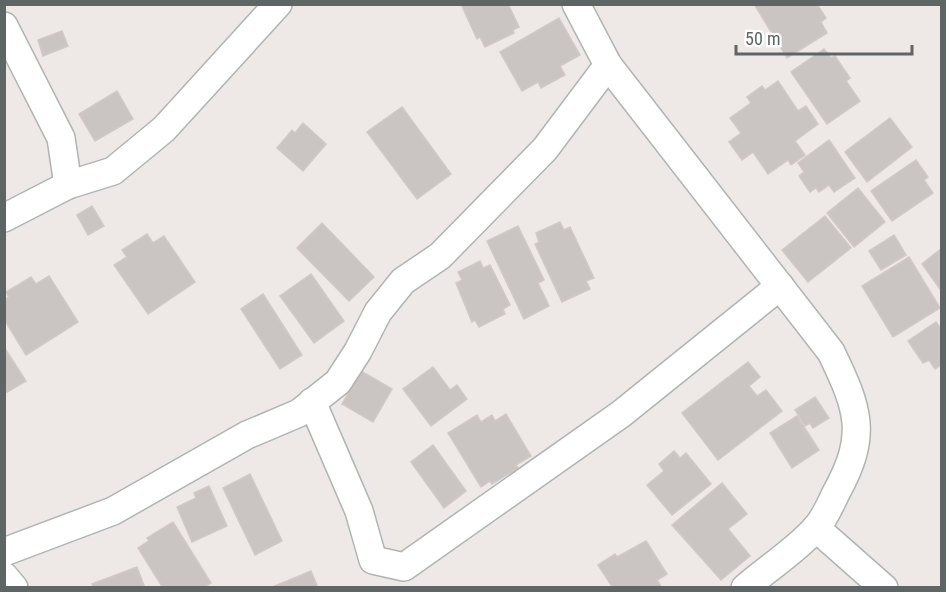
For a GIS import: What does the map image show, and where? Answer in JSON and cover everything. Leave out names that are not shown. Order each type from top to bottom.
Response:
[{"type":"street","points":[[4,218],[68,185],[113,171],[164,129],[278,4]]},
{"type":"street","points":[[576,4],[608,65],[831,352],[849,389],[856,423],[856,447],[850,467],[816,528],[745,588]]},
{"type":"street","points":[[4,26],[61,138],[68,185]]},
{"type":"street","points":[[4,552],[113,511],[247,435],[299,412],[338,382],[358,351],[378,312],[403,281],[440,256],[545,149],[608,65]]},
{"type":"street","points":[[312,402],[359,511],[374,560],[404,567],[531,481],[621,414],[780,286]]},
{"type":"street","points":[[816,528],[884,588]]},
{"type":"street","points":[[4,576],[14,588]]},
{"type":"building","points":[[461,4],[508,4],[519,27],[513,30],[514,33],[485,47],[480,37],[477,39]]},
{"type":"building","points":[[754,4],[817,4],[826,18],[821,22],[827,33],[787,58]]},
{"type":"building","points":[[559,18],[580,55],[560,66],[565,75],[541,88],[538,82],[522,91],[500,52]]},
{"type":"building","points":[[62,31],[68,46],[43,56],[38,40]]},
{"type":"building","points":[[824,49],[831,58],[835,56],[850,78],[846,81],[860,101],[827,124],[791,72]]},
{"type":"building","points":[[778,81],[798,111],[806,106],[818,124],[795,141],[805,155],[791,165],[788,160],[768,174],[753,152],[742,160],[729,142],[741,133],[730,118],[751,103],[747,97],[762,86],[765,90]]},
{"type":"building","points":[[117,91],[133,119],[95,141],[79,114]]},
{"type":"building","points":[[402,107],[451,174],[417,199],[367,132]]},
{"type":"building","points":[[890,118],[912,147],[867,182],[845,152]]},
{"type":"building","points":[[303,123],[326,144],[303,171],[277,148],[292,130],[295,133]]},
{"type":"building","points":[[829,140],[855,178],[834,192],[829,185],[819,192],[816,188],[810,192],[799,176],[804,172],[798,163]]},
{"type":"building","points":[[916,160],[928,177],[924,180],[933,193],[892,221],[871,191]]},
{"type":"building","points":[[858,188],[885,222],[854,247],[827,213]]},
{"type":"building","points":[[92,206],[104,226],[88,235],[77,215]]},
{"type":"building","points":[[825,216],[851,248],[808,282],[782,250]]},
{"type":"building","points":[[560,222],[564,230],[570,227],[594,278],[586,281],[590,289],[562,302],[535,244],[539,242],[536,233]]},
{"type":"building","points":[[322,223],[374,277],[349,301],[297,248]]},
{"type":"building","points":[[518,226],[544,280],[538,283],[549,306],[524,319],[487,241]]},
{"type":"building","points":[[147,234],[153,243],[164,236],[195,282],[148,314],[114,265],[127,257],[122,250]]},
{"type":"building","points":[[894,235],[906,255],[881,270],[869,251]]},
{"type":"building","points":[[942,248],[942,292],[922,264]]},
{"type":"building","points":[[909,257],[940,308],[893,337],[862,286]]},
{"type":"building","points":[[480,261],[483,268],[490,265],[510,305],[503,309],[505,314],[479,327],[475,320],[472,322],[456,283],[462,280],[458,272]]},
{"type":"building","points":[[311,274],[344,321],[314,343],[280,296]]},
{"type":"building","points":[[49,276],[78,322],[26,355],[4,319],[4,300],[9,297],[6,292],[31,277],[36,284]]},
{"type":"building","points":[[263,294],[302,355],[280,369],[241,309]]},
{"type":"building","points":[[936,322],[942,330],[942,364],[935,369],[929,360],[923,363],[908,341]]},
{"type":"building","points":[[4,347],[26,381],[4,394]]},
{"type":"building","points":[[748,362],[760,377],[749,386],[757,396],[766,390],[782,411],[718,460],[682,413]]},
{"type":"building","points":[[433,367],[450,390],[457,385],[467,399],[431,426],[403,389]]},
{"type":"building","points":[[361,371],[392,389],[373,422],[342,404]]},
{"type":"building","points":[[815,397],[829,418],[813,428],[810,423],[805,426],[795,410]]},
{"type":"building","points":[[506,414],[531,456],[516,465],[518,468],[492,484],[490,481],[481,487],[448,433],[477,415],[481,422],[492,415],[495,421]]},
{"type":"building","points":[[797,416],[819,450],[792,468],[770,433]]},
{"type":"building","points":[[433,445],[466,491],[444,508],[411,462]]},
{"type":"building","points":[[674,451],[680,458],[686,453],[711,484],[672,515],[647,485],[664,471],[659,464]]},
{"type":"building","points":[[250,474],[282,541],[255,555],[223,488]]},
{"type":"building","points":[[722,483],[747,514],[728,529],[750,556],[721,580],[672,525]]},
{"type":"building","points":[[209,486],[227,526],[192,542],[177,507],[196,498],[194,493]]},
{"type":"building","points":[[173,522],[211,583],[203,588],[163,588],[138,548],[149,541],[147,538]]},
{"type":"building","points":[[646,541],[667,574],[657,580],[662,588],[613,588],[598,565],[615,554],[617,557]]},
{"type":"building","points":[[137,567],[145,588],[94,588],[92,584]]},
{"type":"building","points":[[311,571],[318,588],[270,588]]}]
